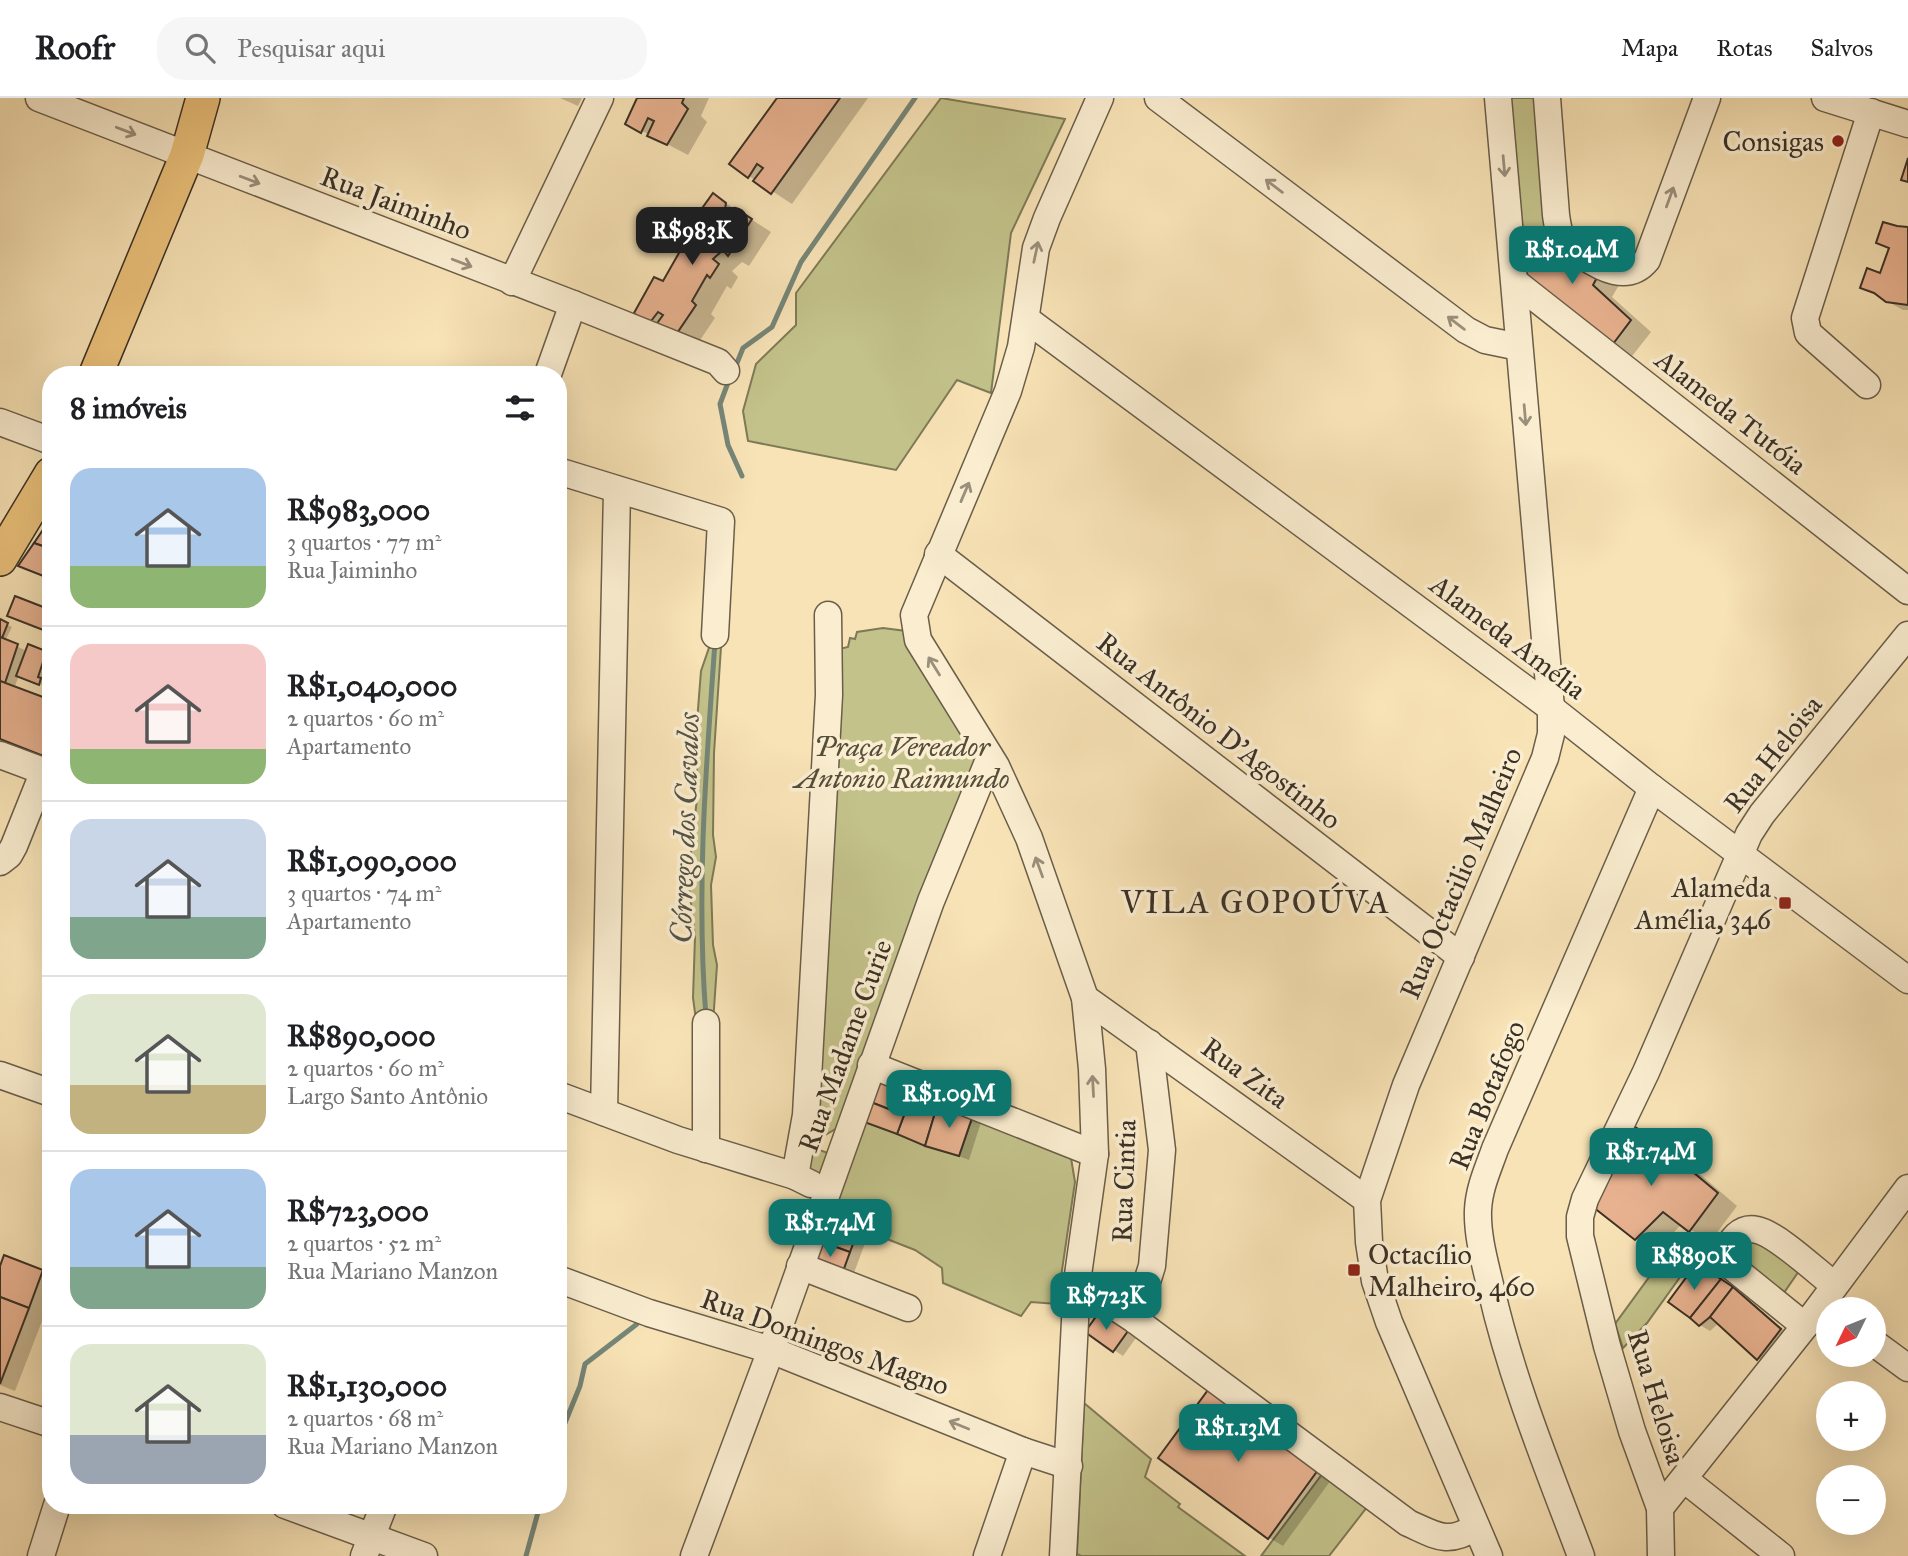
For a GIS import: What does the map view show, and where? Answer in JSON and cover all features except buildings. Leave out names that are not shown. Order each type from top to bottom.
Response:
[{"type":"main road","points":[[99,366],[187,155],[203,98]]},
{"type":"main road","points":[[0,559],[42,489]]},
{"type":"street","name":"Rua Jaiminho","points":[[39,98],[573,304],[718,362],[726,371]]},
{"type":"street","points":[[512,282],[600,98]]},
{"type":"street","points":[[1063,1556],[1077,1282],[1094,1154],[1092,1069],[1085,998],[1029,838],[990,757],[921,646],[915,630],[916,607],[1008,391],[1021,347],[1036,248],[1046,218],[1100,98]]},
{"type":"street","points":[[1158,98],[1466,330],[1485,340],[1519,347]]},
{"type":"street","name":"Rua Octacilio Malheiro","points":[[1489,1556],[1389,1322],[1375,1281],[1369,1242],[1367,1200],[1406,1085],[1545,758],[1551,734],[1551,708],[1498,98]]},
{"type":"street","points":[[1547,98],[1559,233],[1567,245],[1598,266],[1623,272],[1641,267],[1647,261],[1707,98]]},
{"type":"street","points":[[1838,100],[1908,124]]},
{"type":"street","points":[[1867,385],[1808,334],[1805,318],[1871,112]]},
{"type":"street","name":"Alameda Tutóia","points":[[1515,282],[1908,591]]},
{"type":"street","points":[[551,366],[573,304]]},
{"type":"street","name":"Alameda Amélia","points":[[1026,319],[1551,708],[1908,980]]},
{"type":"street","points":[[1021,347],[1045,344],[1066,348]]},
{"type":"street","points":[[0,422],[42,438]]},
{"type":"street","points":[[567,474],[721,521],[715,635]]},
{"type":"street","points":[[604,1112],[617,490]]},
{"type":"street","name":"Rua Antônio D'Agostinho","points":[[938,554],[1461,957]]},
{"type":"street","points":[[795,1176],[804,1138],[829,695],[828,615]]},
{"type":"street","name":"Rua Heloisa","points":[[1661,1556],[1660,1508],[1632,1431],[1606,1346],[1580,1236],[1580,1217],[1585,1199],[1646,1072],[1749,834],[1762,814],[1908,635]]},
{"type":"street","points":[[0,755],[42,770]]},
{"type":"street","name":"Rua Madame Curie","points":[[694,1556],[771,1350],[931,901],[990,757]]},
{"type":"street","points":[[0,862],[9,855],[14,846],[42,783]]},
{"type":"street","name":"Rua Botafogo","points":[[1579,1552],[1520,1392],[1497,1318],[1481,1247],[1478,1211],[1482,1182],[1495,1149],[1653,788]]},
{"type":"street","name":"Rua Zita","points":[[1085,998],[1367,1200]]},
{"type":"street","points":[[706,1023],[706,1149]]},
{"type":"street","name":"Rua Cintia","points":[[1135,1320],[1152,1266],[1162,1150],[1149,1043]]},
{"type":"street","points":[[871,1065],[1094,1154]]},
{"type":"street","points":[[0,1074],[42,1090]]},
{"type":"street","points":[[567,1098],[706,1149],[795,1176],[826,1193]]},
{"type":"street","points":[[804,1138],[841,1151]]},
{"type":"street","points":[[1830,1297],[1908,1188]]},
{"type":"street","points":[[1805,1326],[1732,1268],[1727,1255],[1731,1242],[1740,1231],[1748,1229],[1767,1234],[1827,1297]]},
{"type":"street","points":[[800,1266],[908,1308]]},
{"type":"street","name":"Rua Domingos Magno","points":[[567,1282],[649,1312],[771,1350],[1023,1451],[1069,1466]]},
{"type":"street","points":[[1077,1282],[1135,1320],[1408,1522],[1447,1556]]},
{"type":"street","points":[[1660,1508],[1816,1314]]},
{"type":"street","points":[[1886,1352],[1908,1368]]},
{"type":"street","points":[[0,1407],[42,1421]]},
{"type":"street","points":[[987,1556],[1023,1451]]},
{"type":"street","points":[[1684,1479],[1781,1556]]},
{"type":"street","points":[[41,1556],[54,1514]]},
{"type":"street","points":[[303,1514],[368,1546],[424,1556]]},
{"type":"street","points":[[368,1546],[380,1514]]},
{"type":"street","points":[[1408,1522],[1446,1538],[1456,1538],[1476,1527]]},
{"type":"green space","points":[[941,98],[1065,119],[1011,233],[991,393],[957,380],[896,470],[748,441],[743,411],[756,364],[796,325],[796,293]]},
{"type":"green space","points":[[1506,98],[1541,98],[1551,235],[1521,245]]},
{"type":"green space","name":"Praça Vereador Antonio Raimundo","points":[[883,628],[906,631],[975,755],[975,772],[839,1127],[825,1135],[814,1126],[835,650],[848,647],[850,638],[855,639],[857,632]]},
{"type":"green space","points":[[711,642],[721,647],[714,753],[713,835],[716,857],[711,885],[713,945],[717,965],[713,1023],[696,1020],[693,998],[695,937],[688,879],[698,789],[695,747],[701,671]]},
{"type":"green space","points":[[973,1115],[1071,1158],[1075,1182],[1057,1304],[1031,1302],[1021,1316],[943,1283],[942,1268],[915,1250],[828,1216],[857,1119],[959,1156]]},
{"type":"green space","points":[[814,1148],[828,1153],[817,1181],[801,1158]]},
{"type":"green space","points":[[1751,1242],[1766,1245],[1799,1271],[1781,1297],[1743,1271],[1740,1254]]},
{"type":"green space","points":[[1663,1258],[1683,1273],[1647,1323],[1623,1348],[1615,1324]]},
{"type":"green space","points":[[1084,1403],[1151,1459],[1145,1477],[1180,1504],[1178,1507],[1245,1556],[1077,1554]]},
{"type":"green space","points":[[1326,1469],[1371,1502],[1329,1556],[1261,1556]]},
{"type":"waterway","name":"Córrego dos Cavalos","points":[[735,368],[743,348],[772,327],[801,262],[915,98]]},
{"type":"waterway","name":"Córrego dos Cavalos","points":[[729,380],[720,404],[728,445],[742,476]]},
{"type":"waterway","name":"Córrego dos Cavalos","points":[[706,1017],[702,876],[715,642]]},
{"type":"waterway","name":"Córrego dos Cavalos","points":[[567,1418],[580,1386],[585,1364],[637,1324]]},
{"type":"waterway","name":"Córrego dos Cavalos","points":[[526,1556],[538,1514]]},
{"type":"place","name":"Consigas","points":[[1838,141]]},
{"type":"place","name":"Alameda Amélia, 346","points":[[1785,903]]},
{"type":"place","name":"Octacílio Malheiro, 460","points":[[1354,1270]]},
{"type":"district","name":"VILA GOPOÚVA","points":[[1256,902]]}]
